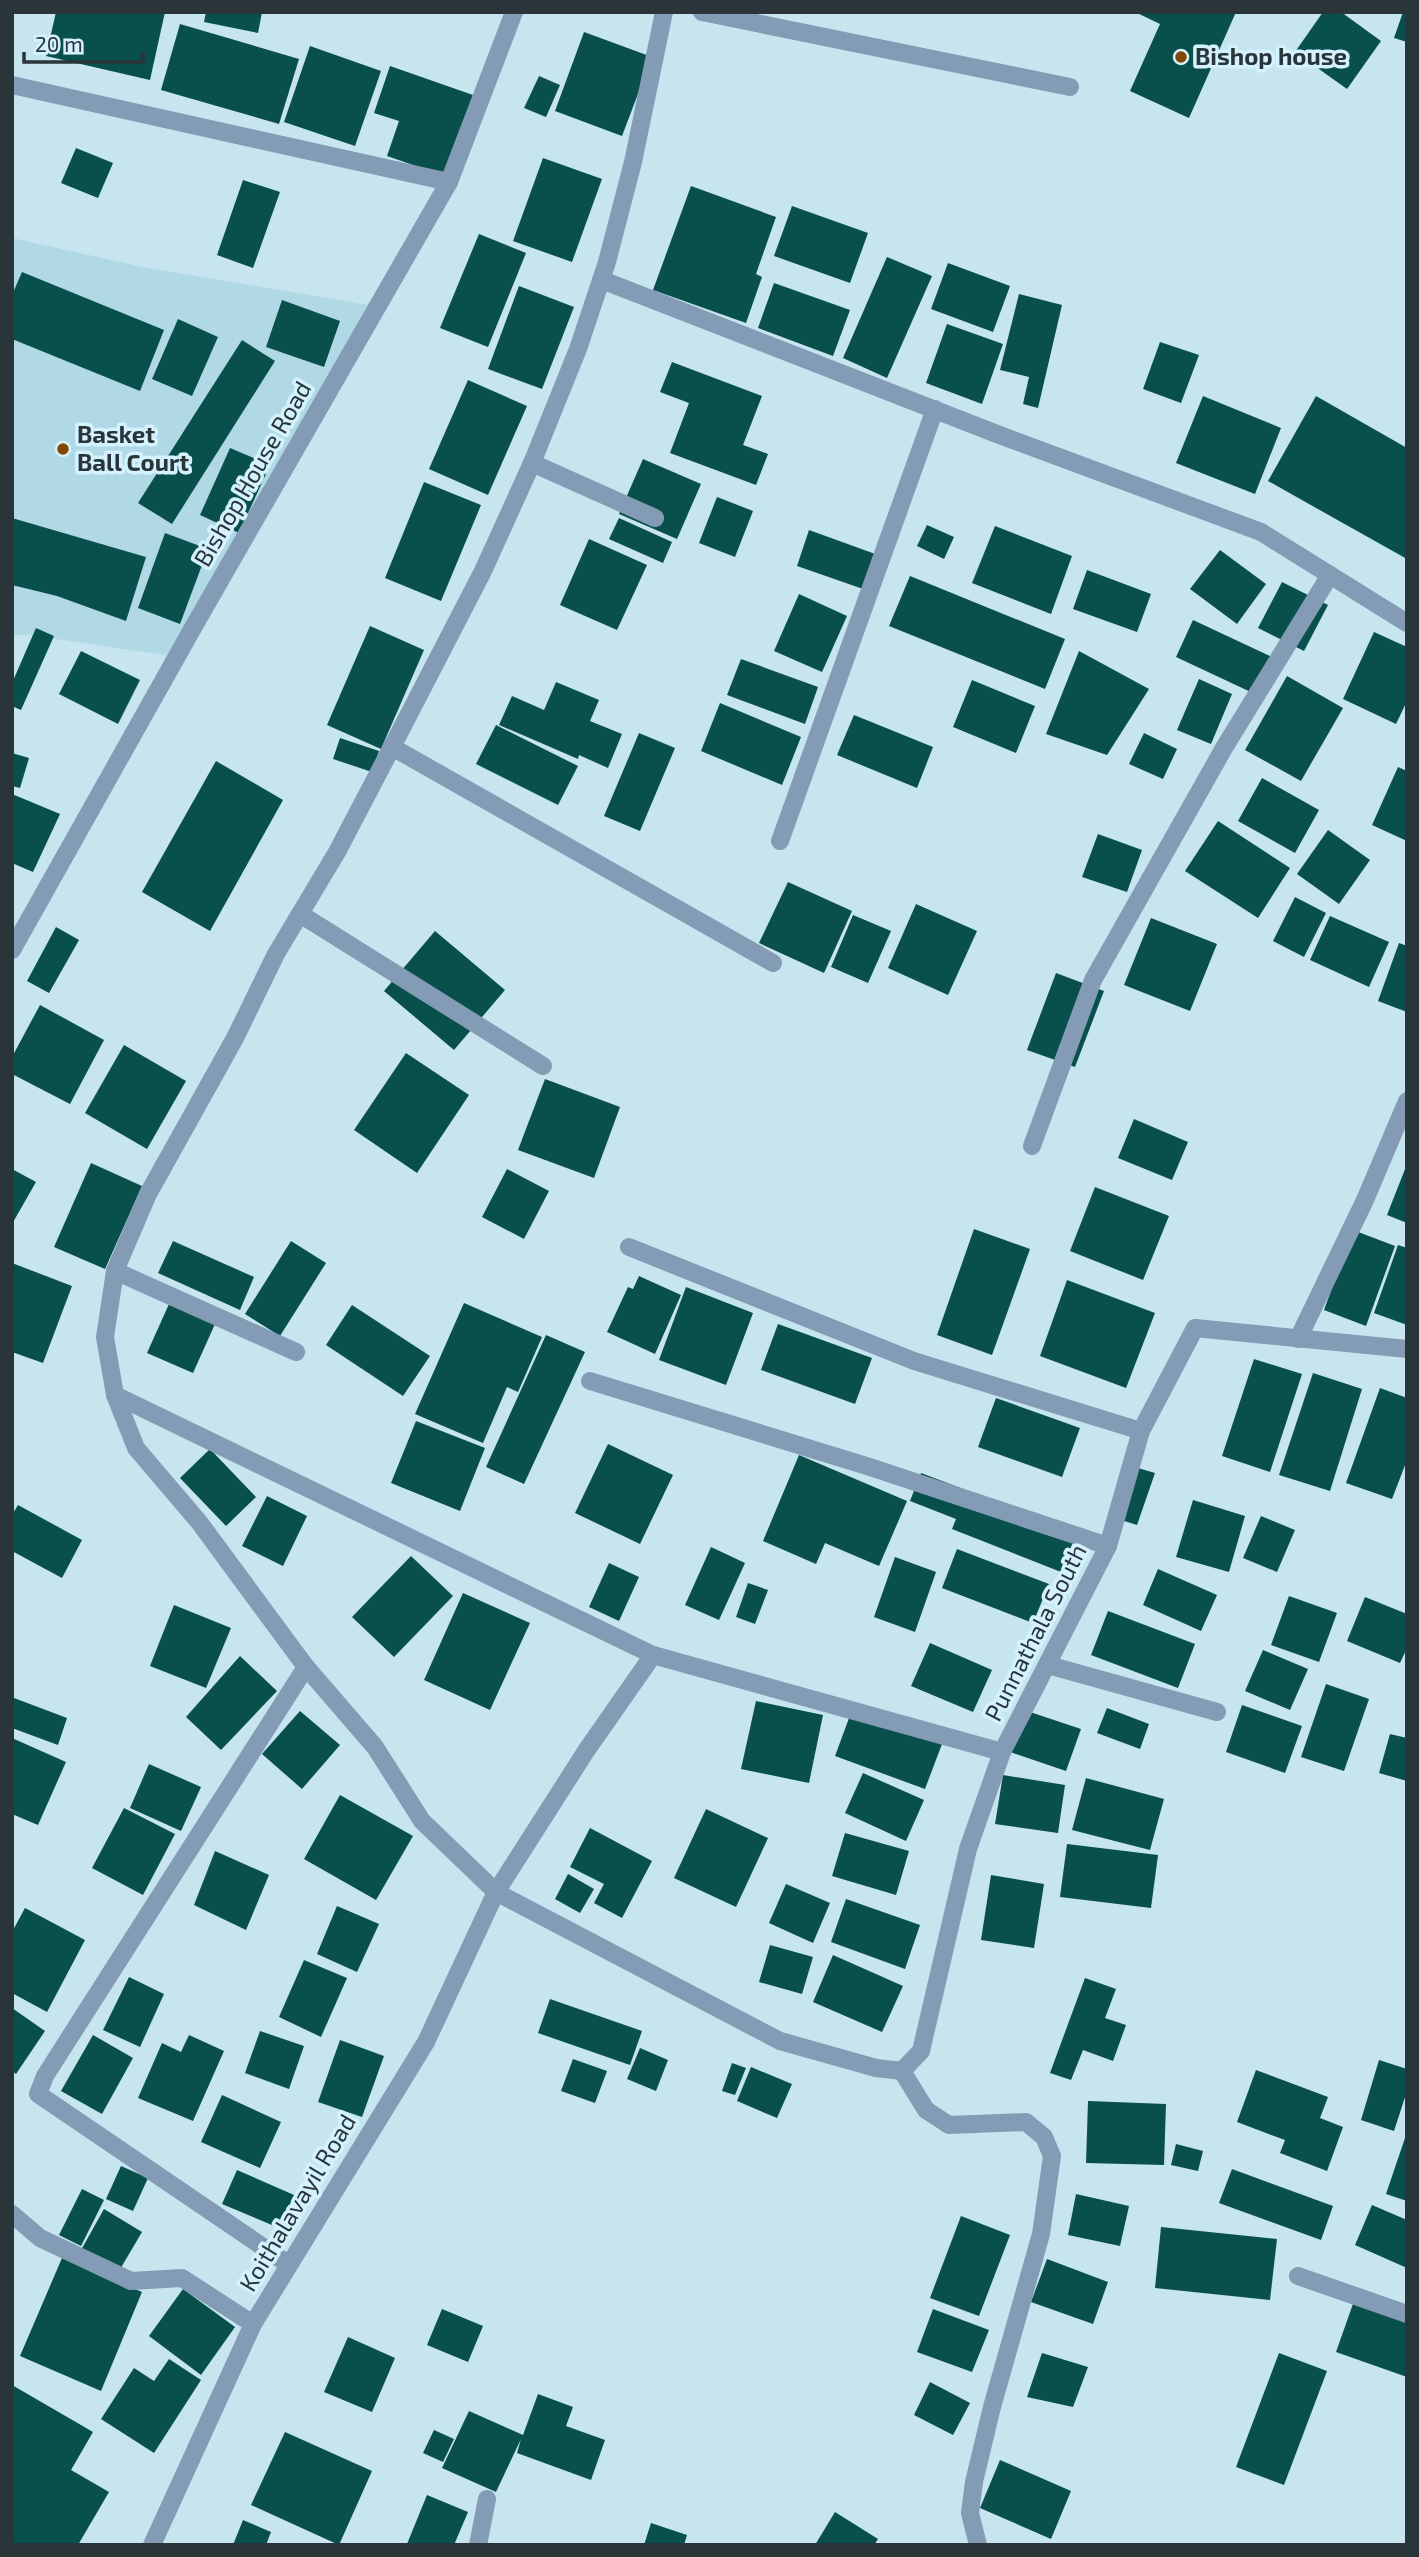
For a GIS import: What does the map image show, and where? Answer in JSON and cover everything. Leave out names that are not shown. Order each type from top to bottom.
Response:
[{"type":"street","name":"Bishop House Road","points":[[12,950],[449,182],[514,12]]},
{"type":"street","points":[[664,12],[633,162],[601,280],[578,349],[532,463],[483,571],[337,852],[276,954],[235,1038],[148,1194],[115,1271],[105,1337],[115,1395],[136,1448],[199,1522],[306,1667],[375,1747],[422,1821],[496,1892],[780,2041],[876,2068],[902,2071]]},
{"type":"street","points":[[702,12],[1070,87]]},
{"type":"street","points":[[12,85],[449,182]]},
{"type":"street","points":[[601,280],[1261,531],[1407,623]]},
{"type":"street","points":[[780,841],[935,409]]},
{"type":"street","points":[[532,463],[655,518]]},
{"type":"street","points":[[1032,1146],[1093,980],[1224,748],[1330,575]]},
{"type":"street","points":[[392,747],[773,963]]},
{"type":"street","points":[[300,914],[543,1066]]},
{"type":"street","points":[[1298,1339],[1365,1200],[1407,1101]]},
{"type":"street","points":[[629,1247],[914,1361],[1141,1431]]},
{"type":"street","points":[[115,1271],[296,1352]]},
{"type":"street","name":"Punnathala South","points":[[115,1395],[653,1655],[1002,1752],[1108,1546],[1141,1431],[1195,1328],[1407,1349]]},
{"type":"street","points":[[590,1381],[870,1467],[1108,1546]]},
{"type":"street","points":[[496,1892],[586,1751],[653,1655]]},
{"type":"street","points":[[1048,1665],[1217,1712]]},
{"type":"street","points":[[288,2264],[38,2094],[45,2076],[306,1667]]},
{"type":"street","points":[[902,2071],[921,2051],[968,1849],[1002,1752]]},
{"type":"street","name":"Koithalavayil Road","points":[[152,2545],[253,2324],[426,2042],[496,1892]]},
{"type":"street","points":[[902,2071],[926,2110],[949,2125],[1026,2122],[1044,2137],[1052,2156],[1041,2234],[992,2407],[974,2482],[970,2513],[978,2545]]},
{"type":"street","points":[[12,2214],[40,2238],[131,2281],[182,2278],[253,2324]]},
{"type":"street","points":[[1298,2276],[1407,2314]]},
{"type":"street","points":[[478,2545],[488,2499]]},
{"type":"shaded area","points":[[12,238],[143,267],[374,306],[171,656],[29,635],[12,635]]},
{"type":"building","points":[[56,12],[165,12],[150,80],[46,56]]},
{"type":"building","points":[[206,12],[262,12],[258,33],[204,22]]},
{"type":"building","name":"Bishop house","points":[[1135,12],[1236,12],[1189,118],[1130,91],[1160,24]]},
{"type":"building","points":[[1323,12],[1341,12],[1381,41],[1347,89],[1295,52]]},
{"type":"building","points":[[1403,12],[1407,12],[1407,42],[1394,38]]},
{"type":"building","points":[[180,24],[299,59],[279,124],[161,90]]},
{"type":"building","points":[[584,32],[652,57],[622,136],[555,111]]},
{"type":"building","points":[[310,46],[381,71],[355,146],[284,122]]},
{"type":"building","points":[[390,66],[473,95],[445,176],[387,156],[399,121],[374,113]]},
{"type":"building","points":[[539,76],[560,85],[546,117],[524,108]]},
{"type":"building","points":[[76,148],[113,163],[98,198],[61,183]]},
{"type":"building","points":[[543,158],[602,179],[572,262],[513,241]]},
{"type":"building","points":[[243,180],[280,192],[253,268],[217,255]]},
{"type":"building","points":[[691,186],[776,217],[756,274],[762,277],[746,323],[653,290]]},
{"type":"building","points":[[792,206],[868,233],[850,283],[774,256]]},
{"type":"building","points":[[479,234],[526,253],[488,347],[440,328]]},
{"type":"building","points":[[887,257],[932,276],[887,378],[843,358]]},
{"type":"building","points":[[948,263],[1010,286],[993,332],[931,309]]},
{"type":"building","points":[[22,272],[164,330],[140,391],[12,339],[12,295]]},
{"type":"building","points":[[774,283],[850,310],[833,356],[758,328]]},
{"type":"building","points":[[519,286],[574,307],[542,389],[488,369]]},
{"type":"building","points":[[1019,294],[1062,305],[1038,408],[1023,404],[1029,377],[1000,370]]},
{"type":"building","points":[[282,300],[340,321],[324,367],[266,347]]},
{"type":"building","points":[[178,319],[218,337],[192,396],[152,379]]},
{"type":"building","points":[[947,324],[1003,344],[982,404],[926,383]]},
{"type":"building","points":[[242,340],[275,361],[172,524],[138,503]]},
{"type":"building","points":[[1160,342],[1199,355],[1181,403],[1143,389]]},
{"type":"building","points":[[672,362],[762,396],[743,445],[768,454],[756,485],[670,453],[689,403],[660,392]]},
{"type":"building","points":[[468,380],[527,406],[488,495],[429,469]]},
{"type":"building","points":[[1203,396],[1281,428],[1255,494],[1176,463]]},
{"type":"building","points":[[1316,396],[1407,448],[1407,559],[1268,481]]},
{"type":"building","points":[[230,448],[270,465],[239,533],[200,515]]},
{"type":"building","points":[[643,459],[701,484],[677,539],[619,514]]},
{"type":"building","points":[[424,482],[481,505],[441,601],[385,578]]},
{"type":"building","points":[[717,497],[753,511],[735,557],[699,543]]},
{"type":"building","points":[[12,518],[146,557],[126,621],[57,596],[12,585]]},
{"type":"building","points":[[619,518],[672,542],[663,563],[609,539]]},
{"type":"building","points":[[927,525],[954,537],[944,559],[917,546]]},
{"type":"building","points":[[995,526],[1072,556],[1051,614],[972,583]]},
{"type":"building","points":[[809,530],[878,555],[866,590],[797,566]]},
{"type":"building","points":[[165,533],[208,549],[180,624],[138,608]]},
{"type":"building","points":[[589,539],[647,565],[617,630],[560,605]]},
{"type":"building","points":[[1220,550],[1266,584],[1237,624],[1190,589]]},
{"type":"building","points":[[1087,570],[1151,594],[1137,632],[1073,609]]},
{"type":"building","points":[[910,576],[1065,639],[1045,689],[889,626]]},
{"type":"building","points":[[1282,582],[1328,605],[1304,651],[1258,628]]},
{"type":"building","points":[[799,594],[847,616],[822,672],[774,651]]},
{"type":"building","points":[[1193,620],[1272,657],[1255,694],[1176,657]]},
{"type":"building","points":[[370,626],[424,650],[381,749],[327,725]]},
{"type":"building","points":[[36,628],[54,636],[21,710],[12,706],[12,683]]},
{"type":"building","points":[[1374,632],[1407,647],[1407,701],[1396,724],[1343,699]]},
{"type":"building","points":[[81,651],[140,680],[118,724],[59,694]]},
{"type":"building","points":[[1079,651],[1149,689],[1107,755],[1046,734]]},
{"type":"building","points":[[741,659],[818,687],[805,724],[727,695]]},
{"type":"building","points":[[1287,676],[1343,708],[1301,781],[1245,750]]},
{"type":"building","points":[[1199,679],[1232,694],[1211,744],[1177,730]]},
{"type":"building","points":[[972,680],[1035,706],[1016,753],[953,727]]},
{"type":"building","points":[[556,682],[599,700],[590,721],[622,734],[608,768],[579,755],[578,759],[499,725],[512,696],[544,710]]},
{"type":"building","points":[[720,703],[801,737],[782,785],[701,751]]},
{"type":"building","points":[[854,715],[933,747],[917,788],[837,755]]},
{"type":"building","points":[[496,725],[578,766],[558,805],[476,764]]},
{"type":"building","points":[[639,733],[675,748],[640,831],[604,816]]},
{"type":"building","points":[[1144,733],[1177,749],[1163,779],[1129,764]]},
{"type":"building","points":[[340,738],[379,751],[372,772],[333,759]]},
{"type":"building","points":[[12,753],[29,758],[20,788],[12,786]]},
{"type":"building","points":[[216,761],[283,800],[210,931],[142,892]]},
{"type":"building","points":[[1398,767],[1407,771],[1407,841],[1372,825]]},
{"type":"building","points":[[1262,778],[1319,810],[1295,853],[1238,821]]},
{"type":"building","points":[[12,794],[60,814],[33,872],[12,863]]},
{"type":"building","points":[[1218,821],[1290,868],[1258,918],[1185,871]]},
{"type":"building","points":[[1328,830],[1370,860],[1339,904],[1297,874]]},
{"type":"building","points":[[1098,834],[1142,850],[1127,892],[1082,877]]},
{"type":"building","points":[[788,882],[852,911],[824,973],[759,943]]},
{"type":"building","points":[[1295,897],[1326,913],[1304,957],[1273,941]]},
{"type":"building","points":[[916,904],[977,931],[948,995],[888,968]]},
{"type":"building","points":[[853,915],[891,931],[868,983],[831,967]]},
{"type":"building","points":[[1330,916],[1389,942],[1369,987],[1310,960]]},
{"type":"building","points":[[1151,918],[1217,944],[1190,1011],[1124,985]]},
{"type":"building","points":[[56,927],[79,940],[49,993],[27,981]]},
{"type":"building","points":[[435,931],[505,990],[454,1050],[384,991]]},
{"type":"building","points":[[1399,943],[1407,946],[1407,1012],[1378,1001]]},
{"type":"building","points":[[1056,973],[1104,991],[1075,1067],[1027,1050]]},
{"type":"building","points":[[40,1005],[104,1040],[70,1104],[12,1074],[12,1057]]},
{"type":"building","points":[[124,1045],[186,1081],[147,1149],[85,1113]]},
{"type":"building","points":[[406,1053],[469,1095],[417,1173],[354,1130]]},
{"type":"building","points":[[545,1079],[620,1107],[594,1178],[518,1150]]},
{"type":"building","points":[[1134,1119],[1188,1142],[1172,1180],[1118,1158]]},
{"type":"building","points":[[91,1163],[142,1186],[105,1269],[54,1247]]},
{"type":"building","points":[[1407,1164],[1407,1223],[1387,1215]]},
{"type":"building","points":[[12,1169],[36,1182],[12,1224]]},
{"type":"building","points":[[507,1169],[549,1191],[524,1239],[482,1217]]},
{"type":"building","points":[[1095,1187],[1169,1216],[1143,1280],[1070,1251]]},
{"type":"building","points":[[974,1229],[1030,1249],[992,1355],[937,1335]]},
{"type":"building","points":[[1353,1230],[1395,1246],[1366,1326],[1324,1310]]},
{"type":"building","points":[[173,1241],[254,1277],[240,1310],[158,1273]]},
{"type":"building","points":[[291,1241],[326,1263],[280,1336],[245,1314]]},
{"type":"building","points":[[1398,1245],[1407,1248],[1407,1325],[1374,1313]]},
{"type":"building","points":[[12,1263],[72,1286],[43,1363],[12,1352]]},
{"type":"building","points":[[639,1276],[681,1295],[655,1354],[607,1332],[628,1287],[633,1289]]},
{"type":"building","points":[[1067,1280],[1155,1313],[1126,1388],[1040,1356]]},
{"type":"building","points":[[686,1287],[753,1313],[726,1385],[659,1360]]},
{"type":"building","points":[[464,1303],[542,1337],[518,1392],[507,1387],[483,1443],[415,1414]]},
{"type":"building","points":[[169,1304],[215,1324],[193,1373],[147,1353]]},
{"type":"building","points":[[352,1305],[430,1356],[403,1396],[326,1345]]},
{"type":"building","points":[[778,1324],[872,1358],[855,1404],[761,1370]]},
{"type":"building","points":[[546,1335],[585,1352],[524,1484],[486,1467]]},
{"type":"building","points":[[1254,1359],[1302,1374],[1270,1472],[1222,1456]]},
{"type":"building","points":[[1313,1373],[1362,1389],[1330,1491],[1279,1475]]},
{"type":"building","points":[[1380,1388],[1407,1398],[1407,1460],[1392,1499],[1346,1483]]},
{"type":"building","points":[[996,1398],[1080,1428],[1062,1477],[978,1447]]},
{"type":"building","points":[[416,1421],[485,1448],[460,1511],[391,1483]]},
{"type":"building","points":[[608,1444],[673,1475],[640,1544],[575,1513]]},
{"type":"building","points":[[210,1449],[256,1497],[226,1526],[180,1478]]},
{"type":"building","points":[[799,1455],[907,1501],[879,1566],[825,1543],[816,1564],[763,1541]]},
{"type":"building","points":[[1138,1468],[1155,1473],[1137,1525],[1121,1520]]},
{"type":"building","points":[[921,1473],[1077,1532],[1061,1572],[952,1529],[956,1519],[910,1501]]},
{"type":"building","points":[[267,1496],[307,1516],[283,1566],[242,1546]]},
{"type":"building","points":[[1193,1500],[1245,1516],[1229,1572],[1176,1557]]},
{"type":"building","points":[[18,1505],[82,1540],[62,1578],[12,1551],[12,1515]]},
{"type":"building","points":[[1261,1516],[1295,1530],[1277,1572],[1243,1558]]},
{"type":"building","points":[[711,1547],[745,1563],[719,1620],[685,1605]]},
{"type":"building","points":[[957,1549],[1049,1584],[1033,1623],[942,1588]]},
{"type":"building","points":[[411,1556],[453,1596],[394,1657],[352,1617]]},
{"type":"building","points":[[895,1557],[936,1572],[915,1632],[874,1617]]},
{"type":"building","points":[[609,1563],[639,1577],[619,1621],[589,1607]]},
{"type":"building","points":[[1158,1569],[1217,1595],[1201,1631],[1143,1605]]},
{"type":"building","points":[[748,1583],[768,1590],[755,1624],[736,1617]]},
{"type":"building","points":[[463,1593],[530,1623],[490,1710],[424,1680]]},
{"type":"building","points":[[1289,1596],[1337,1613],[1319,1662],[1271,1645]]},
{"type":"building","points":[[1365,1597],[1407,1614],[1407,1648],[1400,1663],[1347,1641]]},
{"type":"building","points":[[174,1605],[231,1628],[206,1688],[150,1666]]},
{"type":"building","points":[[1108,1611],[1195,1644],[1178,1688],[1091,1655]]},
{"type":"building","points":[[930,1643],[992,1670],[973,1712],[911,1686]]},
{"type":"building","points":[[1263,1650],[1308,1669],[1290,1710],[1245,1691]]},
{"type":"building","points":[[240,1656],[277,1691],[221,1750],[186,1717]]},
{"type":"building","points":[[1326,1684],[1369,1699],[1344,1771],[1301,1757]]},
{"type":"building","points":[[14,1698],[67,1718],[58,1745],[12,1728]]},
{"type":"building","points":[[756,1701],[823,1715],[809,1783],[741,1769]]},
{"type":"building","points":[[1242,1705],[1302,1726],[1285,1773],[1226,1752]]},
{"type":"building","points":[[1107,1708],[1149,1724],[1140,1749],[1097,1733]]},
{"type":"building","points":[[852,1710],[942,1744],[925,1789],[835,1756]]},
{"type":"building","points":[[1024,1710],[1081,1729],[1066,1771],[1010,1752]]},
{"type":"building","points":[[300,1711],[340,1745],[302,1789],[262,1754]]},
{"type":"building","points":[[1390,1734],[1407,1738],[1407,1781],[1379,1773]]},
{"type":"building","points":[[12,1738],[66,1762],[38,1825],[12,1814]]},
{"type":"building","points":[[149,1764],[201,1787],[181,1831],[130,1808]]},
{"type":"building","points":[[863,1773],[924,1800],[906,1841],[845,1813]]},
{"type":"building","points":[[1003,1775],[1065,1785],[1058,1833],[995,1824]]},
{"type":"building","points":[[1086,1778],[1164,1799],[1150,1850],[1072,1830]]},
{"type":"building","points":[[340,1795],[413,1836],[376,1900],[304,1859]]},
{"type":"building","points":[[124,1808],[175,1834],[143,1895],[92,1868]]},
{"type":"building","points":[[706,1809],[768,1838],[736,1907],[674,1878]]},
{"type":"building","points":[[590,1828],[652,1861],[622,1918],[594,1903],[604,1884],[570,1867]]},
{"type":"building","points":[[845,1833],[909,1851],[896,1895],[832,1876]]},
{"type":"building","points":[[1067,1844],[1158,1855],[1151,1908],[1060,1897]]},
{"type":"building","points":[[215,1851],[269,1875],[246,1930],[194,1905]]},
{"type":"building","points":[[568,1874],[594,1889],[580,1913],[555,1899]]},
{"type":"building","points":[[991,1875],[1044,1884],[1034,1948],[981,1940]]},
{"type":"building","points":[[786,1884],[830,1903],[813,1943],[769,1923]]},
{"type":"building","points":[[846,1899],[920,1925],[905,1969],[831,1942]]},
{"type":"building","points":[[337,1906],[379,1924],[357,1972],[317,1954]]},
{"type":"building","points":[[25,1908],[85,1940],[47,2012],[12,1993],[12,1932]]},
{"type":"building","points":[[770,1945],[813,1957],[802,1994],[759,1982]]},
{"type":"building","points":[[833,1955],[903,1986],[882,2032],[813,2002]]},
{"type":"building","points":[[304,1960],[347,1978],[321,2037],[279,2017]]},
{"type":"building","points":[[129,1977],[164,1994],[140,2047],[103,2030]]},
{"type":"building","points":[[1085,1978],[1116,1989],[1105,2018],[1126,2025],[1113,2061],[1083,2050],[1071,2080],[1050,2073]]},
{"type":"building","points":[[550,1999],[642,2031],[630,2065],[538,2033]]},
{"type":"building","points":[[12,2008],[45,2031],[16,2074],[12,2071]]},
{"type":"building","points":[[260,2031],[304,2046],[289,2089],[245,2073]]},
{"type":"building","points":[[93,2035],[133,2058],[102,2114],[61,2091]]},
{"type":"building","points":[[189,2035],[224,2051],[193,2121],[138,2098],[162,2043],[181,2052]]},
{"type":"building","points":[[340,2040],[384,2056],[362,2117],[318,2102]]},
{"type":"building","points":[[640,2048],[668,2060],[656,2091],[627,2079]]},
{"type":"building","points":[[573,2059],[607,2071],[595,2103],[561,2091]]},
{"type":"building","points":[[1379,2060],[1407,2069],[1407,2091],[1394,2131],[1361,2120]]},
{"type":"building","points":[[732,2063],[746,2068],[735,2095],[722,2091]]},
{"type":"building","points":[[751,2067],[792,2084],[777,2118],[737,2101]]},
{"type":"building","points":[[1256,2070],[1328,2097],[1320,2118],[1343,2127],[1327,2171],[1280,2153],[1285,2140],[1237,2122]]},
{"type":"building","points":[[222,2095],[281,2122],[260,2168],[201,2142]]},
{"type":"building","points":[[1088,2101],[1166,2104],[1164,2165],[1086,2163]]},
{"type":"building","points":[[1407,2135],[1407,2201],[1386,2194]]},
{"type":"building","points":[[1176,2144],[1203,2151],[1198,2171],[1171,2165]]},
{"type":"building","points":[[121,2166],[148,2178],[133,2211],[106,2199]]},
{"type":"building","points":[[1232,2169],[1333,2206],[1321,2240],[1219,2203]]},
{"type":"building","points":[[237,2170],[294,2195],[279,2228],[222,2204]]},
{"type":"building","points":[[82,2189],[104,2200],[81,2246],[59,2235]]},
{"type":"building","points":[[1076,2194],[1129,2206],[1120,2246],[1068,2235]]},
{"type":"building","points":[[1372,2205],[1407,2220],[1407,2268],[1355,2245]]},
{"type":"building","points":[[104,2209],[142,2232],[119,2271],[81,2250]]},
{"type":"building","points":[[961,2216],[1010,2235],[979,2316],[930,2298]]},
{"type":"building","points":[[1161,2227],[1277,2239],[1270,2300],[1155,2288]]},
{"type":"building","points":[[62,2258],[142,2292],[101,2391],[20,2356]]},
{"type":"building","points":[[1047,2259],[1108,2282],[1093,2324],[1031,2302]]},
{"type":"building","points":[[183,2289],[235,2327],[201,2375],[149,2336]]},
{"type":"building","points":[[1354,2301],[1407,2320],[1407,2377],[1336,2352]]},
{"type":"building","points":[[442,2309],[483,2326],[468,2362],[427,2345]]},
{"type":"building","points":[[933,2309],[989,2330],[972,2372],[917,2352]]},
{"type":"building","points":[[348,2337],[395,2358],[372,2412],[324,2392]]},
{"type":"building","points":[[1042,2353],[1088,2367],[1073,2407],[1027,2397]]},
{"type":"building","points":[[1279,2353],[1327,2371],[1284,2485],[1236,2467]]},
{"type":"building","points":[[169,2359],[201,2380],[154,2453],[101,2419],[134,2368],[154,2381]]},
{"type":"building","points":[[930,2382],[970,2403],[953,2435],[914,2415]]},
{"type":"building","points":[[12,2385],[93,2432],[71,2470],[109,2492],[78,2545],[12,2545]]},
{"type":"building","points":[[538,2394],[573,2407],[566,2426],[605,2440],[591,2480],[517,2453],[521,2439],[496,2492],[442,2468],[469,2411],[523,2435]]},
{"type":"building","points":[[434,2430],[454,2439],[443,2462],[423,2453]]},
{"type":"building","points":[[285,2432],[372,2471],[339,2545],[251,2505]]},
{"type":"building","points":[[1000,2460],[1071,2491],[1051,2539],[980,2508]]},
{"type":"building","points":[[427,2495],[468,2512],[454,2545],[407,2544]]},
{"type":"building","points":[[835,2512],[878,2539],[874,2545],[815,2545]]},
{"type":"building","points":[[243,2520],[271,2532],[266,2545],[233,2545]]},
{"type":"building","points":[[651,2523],[687,2535],[684,2545],[644,2545]]},
{"type":"place","name":"Bishop house","points":[[1181,57]]},
{"type":"place","name":"Basket Ball Court","points":[[63,449]]}]
